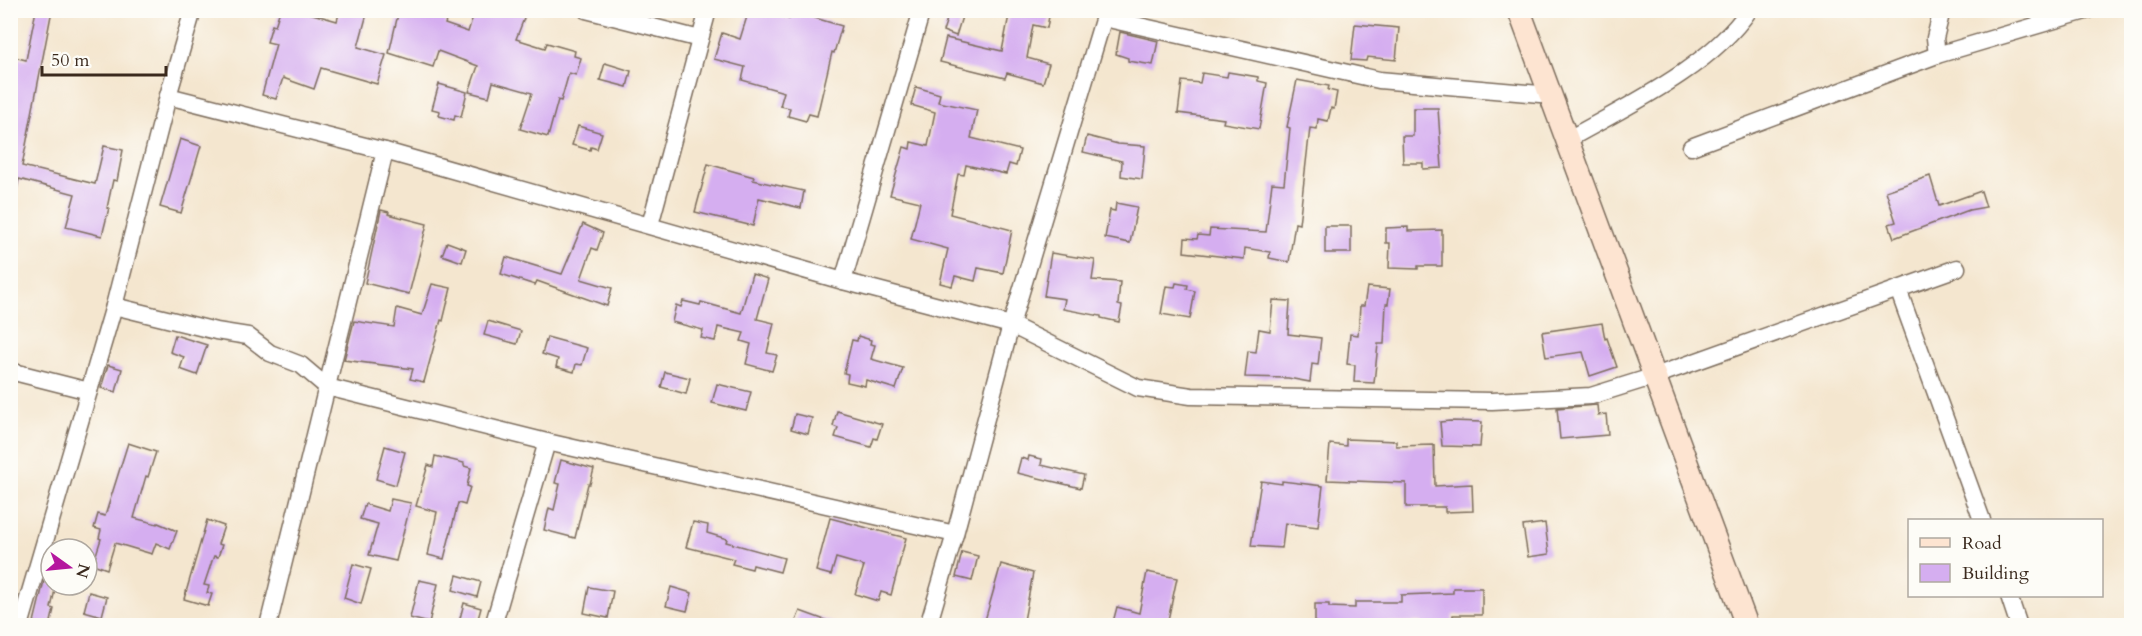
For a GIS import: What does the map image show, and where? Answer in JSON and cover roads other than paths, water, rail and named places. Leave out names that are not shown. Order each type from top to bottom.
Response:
[{"type":"street","points":[[20,626],[114,306],[168,96],[193,10]]},
{"type":"street","points":[[586,10],[700,39]]},
{"type":"street","points":[[650,225],[708,10]]},
{"type":"street","points":[[843,281],[922,10]]},
{"type":"street","points":[[1519,10],[1747,626]]},
{"type":"street","points":[[1567,140],[1682,72],[1708,53],[1749,10]]},
{"type":"street","points":[[1937,55],[1935,38],[1942,10]]},
{"type":"street","points":[[1691,147],[1937,55],[2089,10]]},
{"type":"street","points":[[928,626],[1011,325],[1105,14],[1379,80],[1551,95]]},
{"type":"street","points":[[168,96],[385,151],[843,281],[1011,325],[1138,388],[1191,396],[1492,401],[1592,396],[1655,376],[1957,268]]},
{"type":"street","points":[[268,626],[385,151]]},
{"type":"street","points":[[1898,288],[1982,519]]},
{"type":"street","points":[[114,306],[216,331],[248,336],[270,353],[301,365],[327,387],[547,442],[955,534]]},
{"type":"street","points":[[10,371],[89,391]]},
{"type":"street","points":[[493,626],[547,442]]},
{"type":"street","points":[[2008,597],[2019,626]]}]
